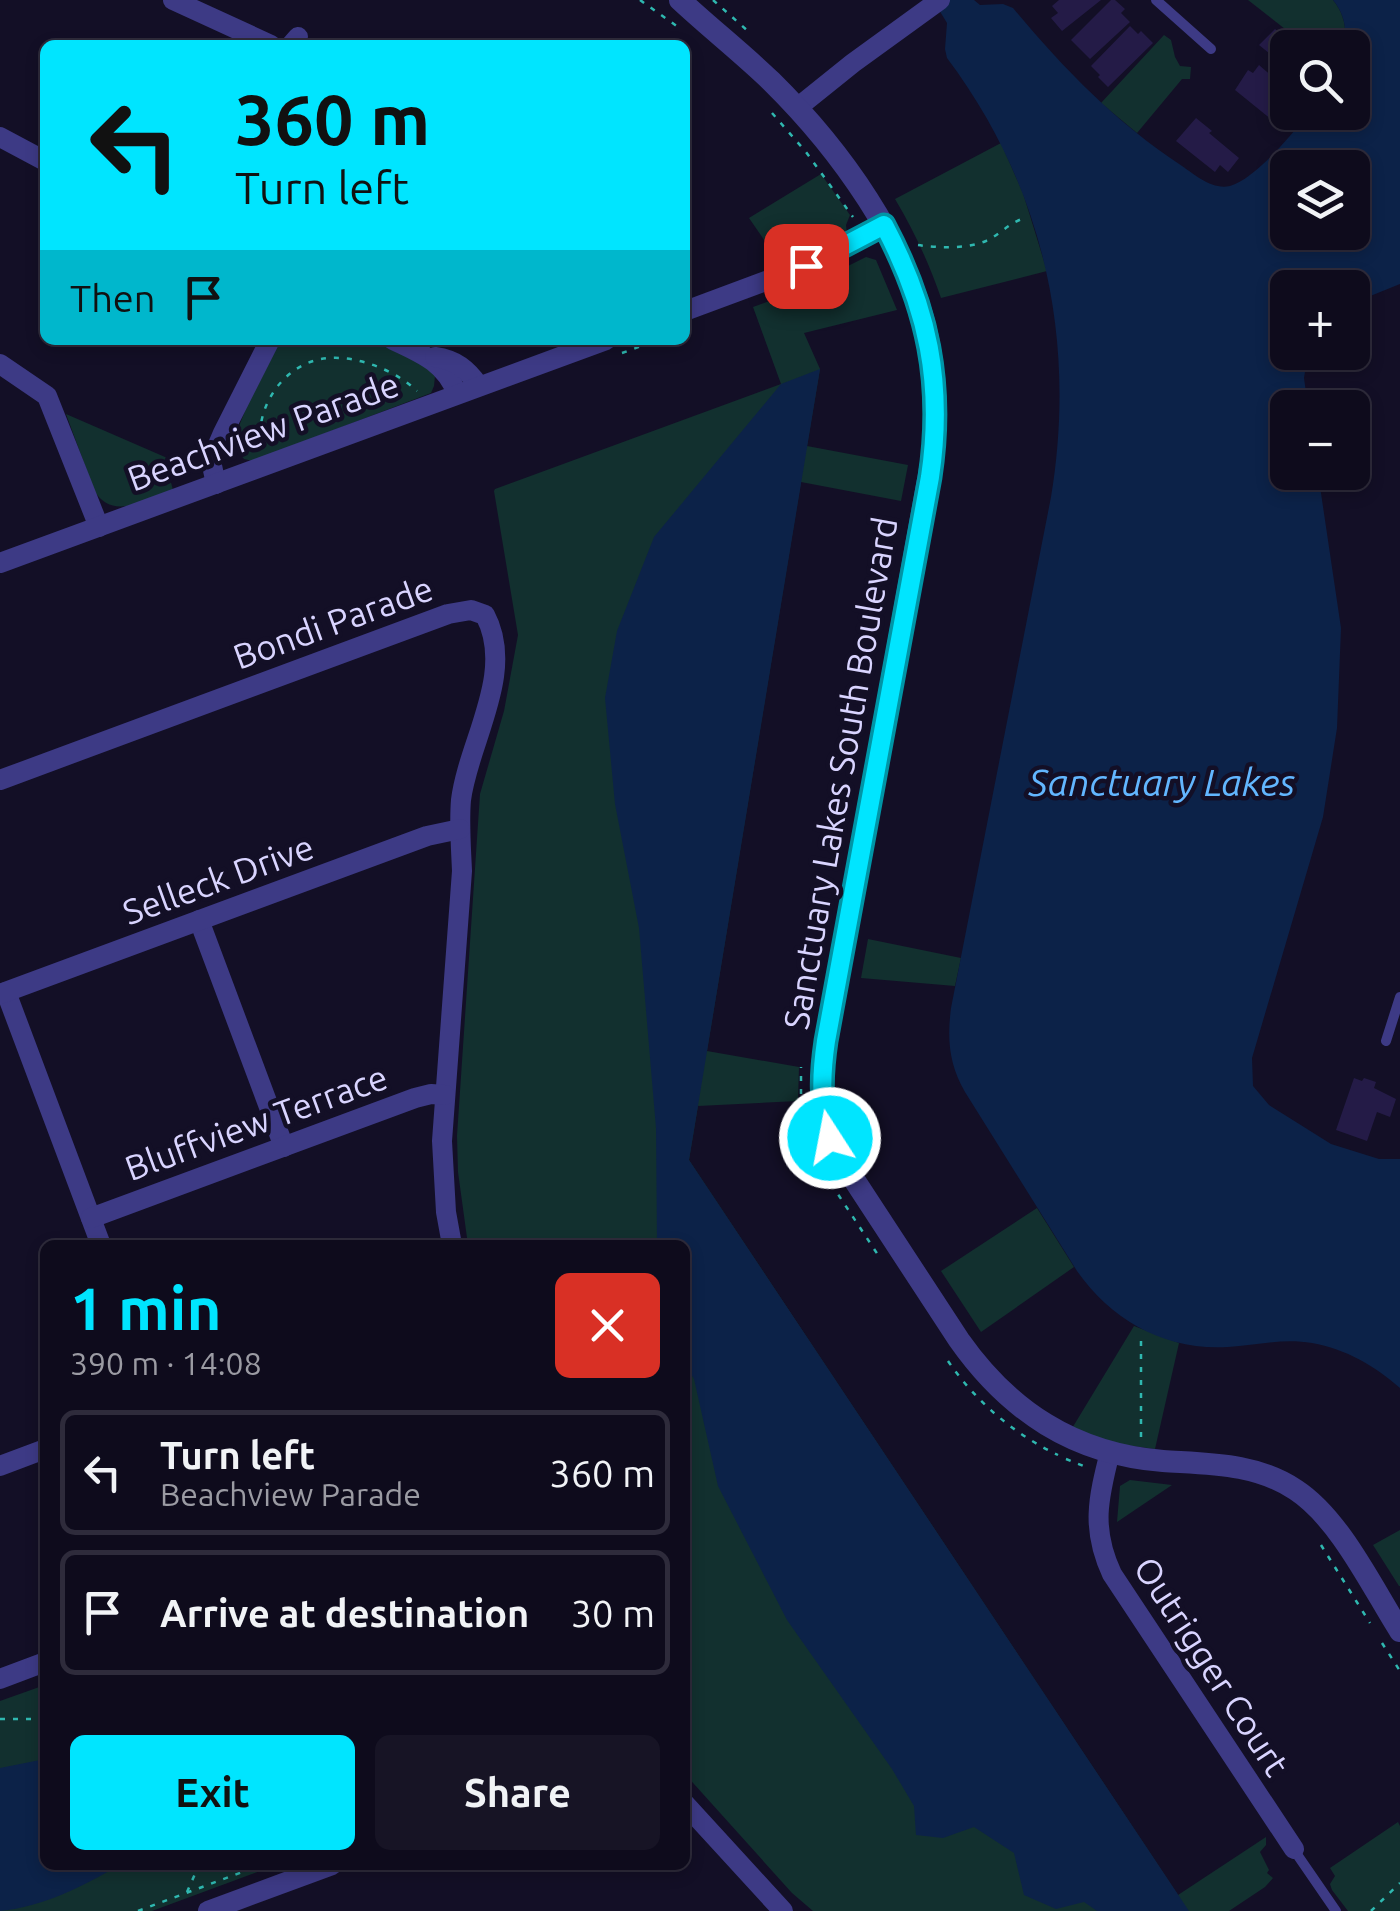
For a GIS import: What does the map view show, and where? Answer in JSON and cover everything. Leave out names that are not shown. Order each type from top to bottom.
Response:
[{"type":"street","points":[[173,0],[261,40]]},
{"type":"street","name":"Sanctuary Lakes South Boulevard","points":[[681,2],[796,108],[853,178],[874,231],[908,274],[922,316],[934,379],[936,424],[930,477],[822,1064],[822,1106],[830,1138],[844,1166],[975,1362],[1025,1412],[1108,1463],[1134,1458],[1228,1465],[1266,1474],[1287,1484],[1329,1520],[1400,1632]]},
{"type":"street","points":[[796,108],[938,2]]},
{"type":"street","points":[[0,137],[40,158]]},
{"type":"street","points":[[690,309],[794,270],[874,231]]},
{"type":"street","points":[[225,480],[223,433],[267,345]]},
{"type":"street","points":[[404,345],[463,367],[479,386]]},
{"type":"street","name":"Beachview Parade","points":[[0,563],[592,345]]},
{"type":"street","points":[[428,356],[448,374],[458,394]]},
{"type":"street","points":[[0,364],[47,396],[99,527]]},
{"type":"street","name":"Bondi Parade","points":[[0,780],[448,614],[471,610],[485,615],[494,634],[496,651],[489,703],[462,797],[462,871],[445,1095],[442,1168],[451,1240]]},
{"type":"street","name":"Selleck Drive","points":[[3,993],[427,836],[460,830]]},
{"type":"street","points":[[200,920],[284,1147]]},
{"type":"street","points":[[3,993],[99,1240]]},
{"type":"street","name":"Bluffview Terrace","points":[[91,1218],[415,1098],[445,1095]]},
{"type":"street","points":[[0,1466],[40,1451]]},
{"type":"street","name":"Outrigger Court","points":[[1108,1463],[1098,1499],[1098,1531],[1112,1574],[1294,1849]]},
{"type":"street","points":[[0,1679],[40,1664]]},
{"type":"street","points":[[690,1810],[776,1909]]},
{"type":"street","points":[[208,1911],[319,1870]]},
{"type":"lane","points":[[1156,0],[1211,49]]},
{"type":"lane","points":[[1386,1041],[1400,996]]},
{"type":"lane","points":[[1294,1849],[1336,1911]]},
{"type":"path","points":[[640,0],[686,34]]},
{"type":"path","points":[[713,0],[756,39]]},
{"type":"path","points":[[766,106],[874,231]]},
{"type":"path","points":[[922,258],[917,244],[986,242],[1022,218]]},
{"type":"path","points":[[264,466],[261,417],[284,378],[301,366],[332,357],[387,370],[408,383],[426,406]]},
{"type":"path","points":[[801,1106],[802,1059]]},
{"type":"path","points":[[805,1123],[818,1161]]},
{"type":"path","points":[[824,1174],[879,1258]]},
{"type":"path","points":[[1138,1438],[1141,1340]]},
{"type":"path","points":[[944,1354],[978,1398],[1015,1430],[1054,1453],[1108,1463]]},
{"type":"path","points":[[1321,1545],[1400,1671]]},
{"type":"path","points":[[0,1719],[40,1719]]},
{"type":"path","points":[[186,1893],[198,1870]]},
{"type":"path","points":[[138,1911],[248,1870]]},
{"type":"path","points":[[1371,1911],[1400,1883]]},
{"type":"green space","points":[[1248,0],[1333,0],[1345,30],[1286,30]]},
{"type":"green space","points":[[1164,35],[1171,40],[1180,66],[1191,67],[1190,79],[1182,79],[1137,133],[1101,103]]},
{"type":"green space","points":[[1001,143],[1023,193],[1047,271],[941,298],[921,247],[895,199]]},
{"type":"green space","points":[[821,174],[850,215],[847,235],[782,266],[749,218]]},
{"type":"green space","points":[[866,257],[876,260],[897,310],[804,333],[820,369],[807,446],[908,465],[901,501],[801,482],[707,1051],[799,1067],[798,1101],[698,1106],[689,1160],[1178,1895],[1266,1837],[1260,1852],[1267,1873],[1273,1878],[1229,1911],[813,1911],[792,1893],[690,1780],[690,1240],[467,1240],[457,1136],[480,794],[504,711],[518,635],[494,491],[781,384],[753,307],[802,289]]},
{"type":"green space","points":[[271,345],[390,345],[430,367],[435,376],[431,393],[253,461],[244,459],[232,444]]},
{"type":"green space","points":[[66,414],[188,467],[185,473],[170,479],[173,490],[130,505],[110,505],[94,490]]},
{"type":"green space","points":[[868,939],[961,958],[955,986],[861,978]]},
{"type":"green space","points":[[1037,1208],[1074,1267],[981,1332],[941,1271]]},
{"type":"green space","points":[[1134,1326],[1179,1343],[1155,1449],[1103,1442],[1071,1430]]},
{"type":"green space","points":[[1130,1480],[1172,1485],[1117,1522],[1120,1486]]},
{"type":"green space","points":[[1400,1530],[1400,1586],[1399,1586],[1373,1545]]},
{"type":"green space","points":[[40,1687],[40,1870],[263,1870],[152,1911],[0,1911],[0,1701]]},
{"type":"green space","points":[[1398,1822],[1400,1911],[1348,1911],[1332,1890],[1330,1884],[1335,1876],[1330,1868]]},
{"type":"water","name":"Sanctuary Lakes","points":[[933,0],[974,0],[980,5],[1003,4],[1013,8],[1112,113],[1210,184],[1223,187],[1240,182],[1270,157],[1270,250],[1370,250],[1370,150],[1276,150],[1294,130],[1370,130],[1370,30],[1345,30],[1333,0],[1400,0],[1400,284],[1370,296],[1370,270],[1270,270],[1270,370],[1305,370],[1306,390],[1270,390],[1270,490],[1321,490],[1341,628],[1337,728],[1323,817],[1252,1058],[1253,1086],[1269,1105],[1331,1144],[1379,1159],[1400,1159],[1400,1388],[1337,1349],[1291,1341],[1228,1347],[1183,1344],[1124,1318],[1077,1271],[965,1092],[952,1062],[951,1008],[1051,497],[1059,380],[1055,323],[1045,267],[1029,212],[1008,159],[945,49],[947,23]]},
{"type":"water","points":[[820,369],[689,1160],[1189,1911],[1097,1911],[1084,1902],[1056,1909],[1024,1895],[1014,1853],[974,1827],[943,1838],[916,1835],[914,1806],[787,1620],[718,1486],[690,1372],[690,1240],[657,1240],[656,1128],[639,928],[615,804],[605,698],[617,631],[654,537],[781,384]]},
{"type":"water","points":[[40,1760],[40,1870],[111,1870],[47,1900],[0,1911],[0,1768]]},
{"type":"building","points":[[1059,0],[1101,0],[1062,31],[1051,18],[1058,13],[1052,6]]},
{"type":"building","points":[[1111,0],[1125,9],[1121,13],[1130,22],[1090,59],[1071,40]]},
{"type":"building","points":[[1130,26],[1153,43],[1108,87],[1091,66]]},
{"type":"building","points":[[1270,34],[1270,54],[1259,45]]},
{"type":"building","points":[[1259,65],[1270,74],[1270,118],[1235,90],[1248,70],[1253,73]]},
{"type":"building","points":[[1196,118],[1239,158],[1228,172],[1220,165],[1215,172],[1176,141]]},
{"type":"building","points":[[1354,1078],[1376,1082],[1374,1088],[1396,1099],[1390,1117],[1377,1112],[1367,1141],[1336,1130]]},
{"type":"route","points":[[806,266],[884,225],[908,274],[922,316],[936,402],[930,477],[822,1064],[822,1106],[830,1138]]}]
